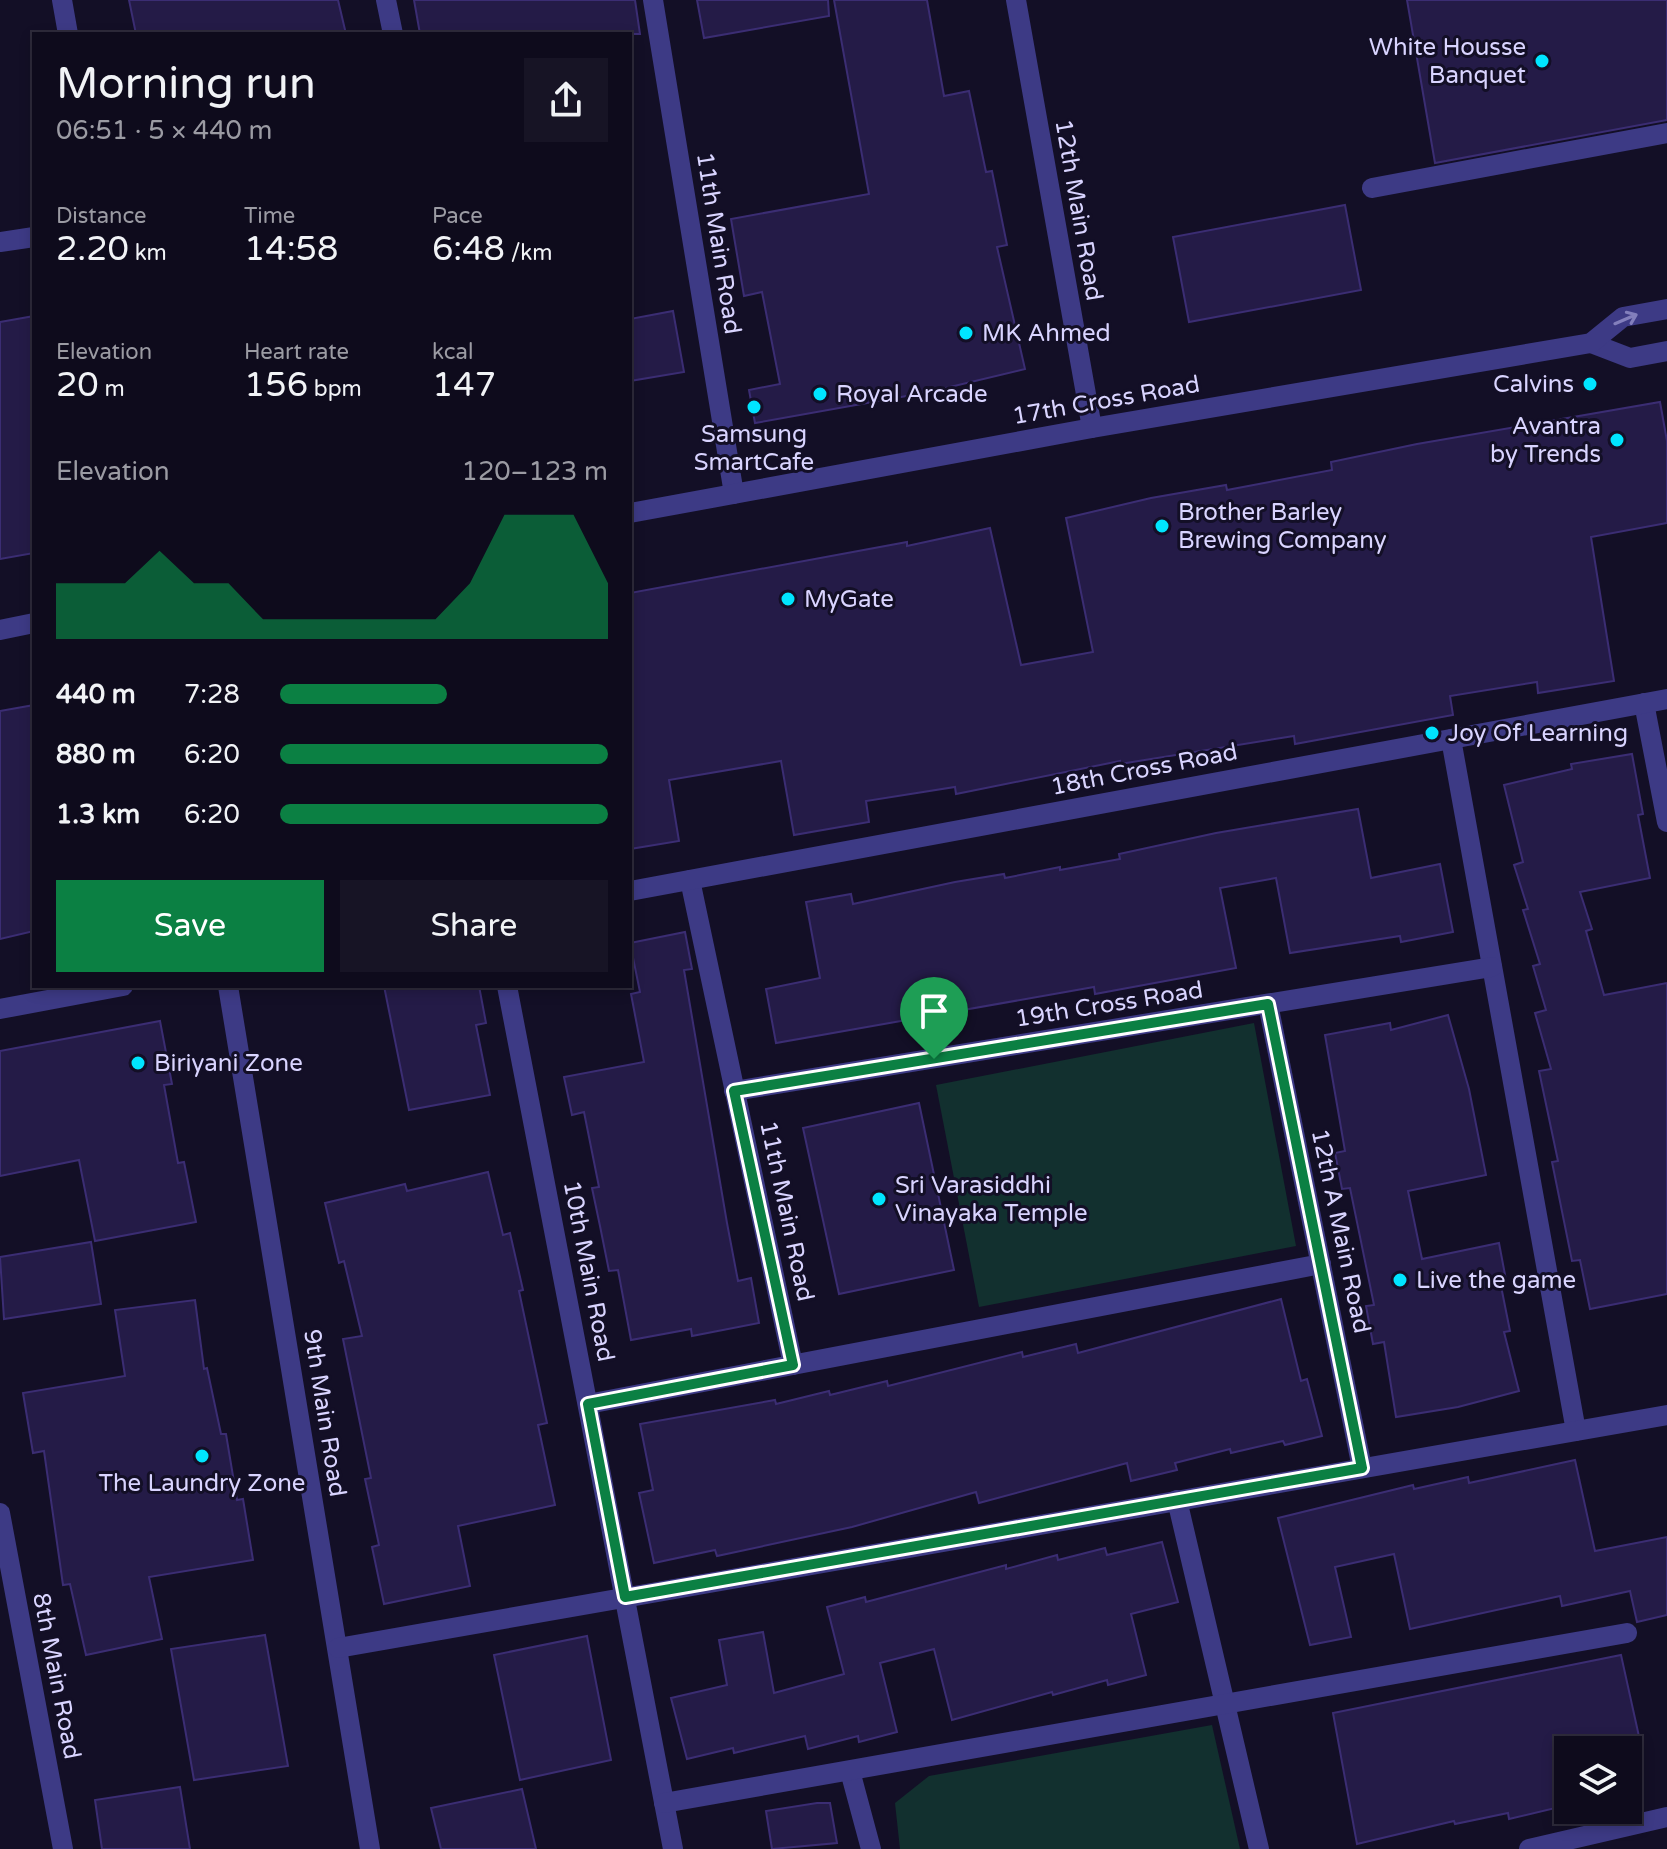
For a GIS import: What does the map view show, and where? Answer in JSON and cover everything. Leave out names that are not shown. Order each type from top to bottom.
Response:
[{"type":"street","points":[[62,0],[68,32]]},
{"type":"street","points":[[386,0],[393,32]]},
{"type":"street","name":"11th Main Road","points":[[653,0],[734,494]]},
{"type":"street","name":"12th Main Road","points":[[1016,0],[1092,428]]},
{"type":"street","points":[[1372,188],[1667,133]]},
{"type":"street","points":[[0,242],[32,237]]},
{"type":"street","name":"17th Cross Road","points":[[632,513],[1092,428],[1591,343],[1623,317],[1667,309]]},
{"type":"street","points":[[1591,343],[1630,358],[1667,351]]},
{"type":"street","points":[[0,630],[32,623]]},
{"type":"street","name":"18th Cross Road","points":[[632,891],[1667,699]]},
{"type":"street","points":[[1644,703],[1667,822]]},
{"type":"street","points":[[1451,739],[1576,1431]]},
{"type":"street","name":"11th Main Road","points":[[690,880],[793,1365]]},
{"type":"street","name":"19th Cross Road","points":[[734,1091],[1492,967]]},
{"type":"street","points":[[0,1009],[112,988]]},
{"type":"street","name":"9th Main Road","points":[[228,988],[370,1849]]},
{"type":"street","name":"10th Main Road","points":[[507,988],[673,1849]]},
{"type":"street","name":"12th A Main Road","points":[[1268,1004],[1362,1468]]},
{"type":"street","points":[[588,1404],[1321,1264]]},
{"type":"street","points":[[338,1648],[1667,1415]]},
{"type":"street","points":[[1177,1500],[1259,1849]]},
{"type":"street","name":"8th Main Road","points":[[0,1513],[63,1849]]},
{"type":"street","points":[[664,1803],[1627,1633]]},
{"type":"street","points":[[850,1771],[871,1849]]},
{"type":"street","points":[[1529,1849],[1666,1824]]},
{"type":"green space","points":[[1254,1023],[1296,1246],[979,1307],[936,1085]]},
{"type":"green space","points":[[1212,1725],[1240,1849],[900,1849],[895,1803],[929,1776]]},
{"type":"building","points":[[129,0],[338,0],[346,32],[136,32]]},
{"type":"building","points":[[414,0],[635,0],[640,34],[632,32],[420,32]]},
{"type":"building","points":[[697,0],[828,0],[829,16],[704,38]]},
{"type":"building","points":[[834,0],[927,0],[944,96],[969,91],[986,172],[992,171],[1007,245],[997,247],[1025,369],[929,392],[755,423],[749,390],[780,384],[762,292],[744,296],[731,219],[869,194]]},
{"type":"building","name":"White Housse Banquet","points":[[1407,0],[1667,0],[1667,120],[1435,163]]},
{"type":"building","points":[[1345,205],[1361,290],[1189,322],[1173,237]]},
{"type":"building","points":[[673,311],[684,372],[632,381],[632,319]]},
{"type":"building","points":[[32,316],[32,553],[0,559],[0,322]]},
{"type":"building","points":[[1660,402],[1667,441],[1667,523],[1591,537],[1614,681],[1538,693],[1537,682],[1450,696],[1453,715],[1295,744],[1294,736],[1120,764],[1120,761],[956,794],[955,787],[866,801],[869,822],[794,835],[781,761],[669,780],[679,841],[632,849],[632,593],[907,542],[907,546],[990,528],[1021,665],[1093,652],[1066,518],[1151,498],[1226,485],[1227,490],[1332,470],[1331,462]]},
{"type":"building","points":[[32,705],[32,931],[0,939],[0,711]]},
{"type":"building","points":[[1632,754],[1643,814],[1638,815],[1650,878],[1580,892],[1592,929],[1586,931],[1604,995],[1667,983],[1667,1294],[1590,1309],[1580,1260],[1572,1261],[1552,1162],[1558,1161],[1539,1071],[1551,1069],[1535,1013],[1546,1010],[1533,966],[1540,964],[1523,910],[1528,909],[1514,865],[1523,862],[1504,785],[1572,769],[1571,764]]},
{"type":"building","points":[[1358,809],[1371,878],[1440,864],[1453,932],[1401,942],[1400,936],[1290,953],[1276,878],[1220,888],[1236,968],[1095,994],[1094,987],[776,1043],[766,989],[820,978],[806,902],[851,894],[853,904],[955,882],[1004,874],[1005,878],[1060,867],[1060,870],[1120,859],[1119,854],[1216,833]]},
{"type":"building","points":[[685,932],[692,969],[684,970],[727,1223],[738,1281],[751,1278],[759,1323],[692,1336],[691,1329],[631,1340],[618,1270],[609,1271],[592,1188],[599,1187],[584,1112],[572,1115],[564,1077],[644,1062],[631,994],[640,992],[632,943]]},
{"type":"building","points":[[384,988],[479,988],[486,1023],[476,1025],[490,1095],[409,1110]]},
{"type":"building","points":[[1448,1015],[1469,1089],[1486,1175],[1408,1191],[1422,1259],[1499,1243],[1506,1280],[1500,1281],[1510,1331],[1504,1332],[1519,1391],[1458,1407],[1396,1417],[1384,1342],[1373,1344],[1366,1306],[1374,1305],[1350,1188],[1342,1189],[1335,1153],[1345,1151],[1325,1035],[1390,1023],[1391,1030]]},
{"type":"building","points":[[160,1021],[172,1084],[164,1085],[178,1163],[184,1162],[196,1222],[95,1241],[79,1160],[0,1176],[0,1051]]},
{"type":"building","name":"Sri Varasiddhi Vinayaka Temple","points":[[919,1103],[954,1270],[839,1294],[803,1128]]},
{"type":"building","points":[[488,1172],[503,1235],[510,1233],[523,1290],[519,1291],[547,1423],[538,1425],[555,1505],[458,1526],[470,1586],[384,1604],[372,1547],[379,1545],[365,1479],[371,1478],[343,1339],[362,1336],[344,1261],[339,1263],[325,1203],[405,1184],[407,1191]]},
{"type":"building","points":[[91,1242],[101,1304],[4,1319],[0,1257]]},
{"type":"building","points":[[1281,1299],[1301,1381],[1307,1379],[1322,1436],[1231,1453],[1230,1449],[1175,1463],[1177,1470],[1131,1481],[1127,1463],[979,1503],[976,1492],[852,1527],[717,1556],[715,1550],[654,1563],[639,1493],[653,1490],[640,1424],[775,1400],[776,1404],[829,1391],[830,1395],[887,1381],[888,1386],[1022,1352],[1023,1357],[1076,1344],[1078,1353]]},
{"type":"building","points":[[195,1300],[204,1369],[207,1368],[221,1434],[226,1434],[237,1500],[243,1499],[253,1560],[149,1577],[162,1639],[86,1655],[70,1584],[63,1585],[44,1451],[33,1453],[23,1393],[125,1376],[115,1310]]},
{"type":"building","points":[[1575,1460],[1595,1551],[1667,1537],[1667,1615],[1637,1622],[1630,1591],[1562,1606],[1560,1596],[1410,1629],[1394,1554],[1335,1567],[1351,1637],[1310,1645],[1278,1518],[1413,1485],[1414,1489],[1468,1477],[1469,1483]]},
{"type":"building","points":[[1162,1542],[1178,1602],[1131,1614],[1146,1675],[1108,1685],[1107,1680],[1053,1695],[1052,1692],[952,1720],[934,1649],[880,1663],[897,1732],[859,1742],[858,1736],[808,1749],[805,1736],[734,1753],[733,1748],[687,1759],[671,1698],[727,1685],[719,1640],[763,1632],[774,1693],[844,1674],[827,1607],[865,1597],[866,1602],[1006,1565],[1006,1569],[1057,1555],[1058,1560],[1105,1548],[1107,1555]]},
{"type":"building","points":[[265,1635],[288,1766],[194,1780],[171,1649]]},
{"type":"building","points":[[587,1636],[611,1760],[520,1780],[494,1655]]},
{"type":"building","points":[[1621,1655],[1639,1736],[1554,1736],[1554,1808],[1509,1819],[1508,1813],[1455,1824],[1454,1821],[1357,1844],[1333,1713]]},
{"type":"building","points":[[180,1787],[190,1849],[102,1849],[95,1800]]},
{"type":"building","points":[[522,1789],[536,1849],[441,1849],[431,1808]]},
{"type":"building","points":[[830,1803],[837,1843],[772,1849],[766,1811]]},
{"type":"place","name":"White Housse Banquet","points":[[1542,61]]},
{"type":"place","name":"MK Ahmed","points":[[966,333]]},
{"type":"place","name":"Calvins","points":[[1590,384]]},
{"type":"place","name":"Royal Arcade","points":[[820,394]]},
{"type":"place","name":"Samsung SmartCafe","points":[[754,407]]},
{"type":"place","name":"Avantra by Trends","points":[[1617,440]]},
{"type":"place","name":"Brother Barley Brewing Company","points":[[1162,526]]},
{"type":"place","name":"MyGate","points":[[788,599]]},
{"type":"place","name":"Joy Of Learning","points":[[1432,733]]},
{"type":"place","name":"Biriyani Zone","points":[[138,1063]]},
{"type":"place","name":"Sri Varasiddhi Vinayaka Temple","points":[[879,1199]]},
{"type":"place","name":"Live the game","points":[[1400,1280]]},
{"type":"place","name":"The Laundry Zone","points":[[202,1456]]},
{"type":"route","points":[[1268,1004],[1362,1468],[625,1597],[588,1404],[793,1365],[734,1091],[934,1059],[1268,1004]]}]
